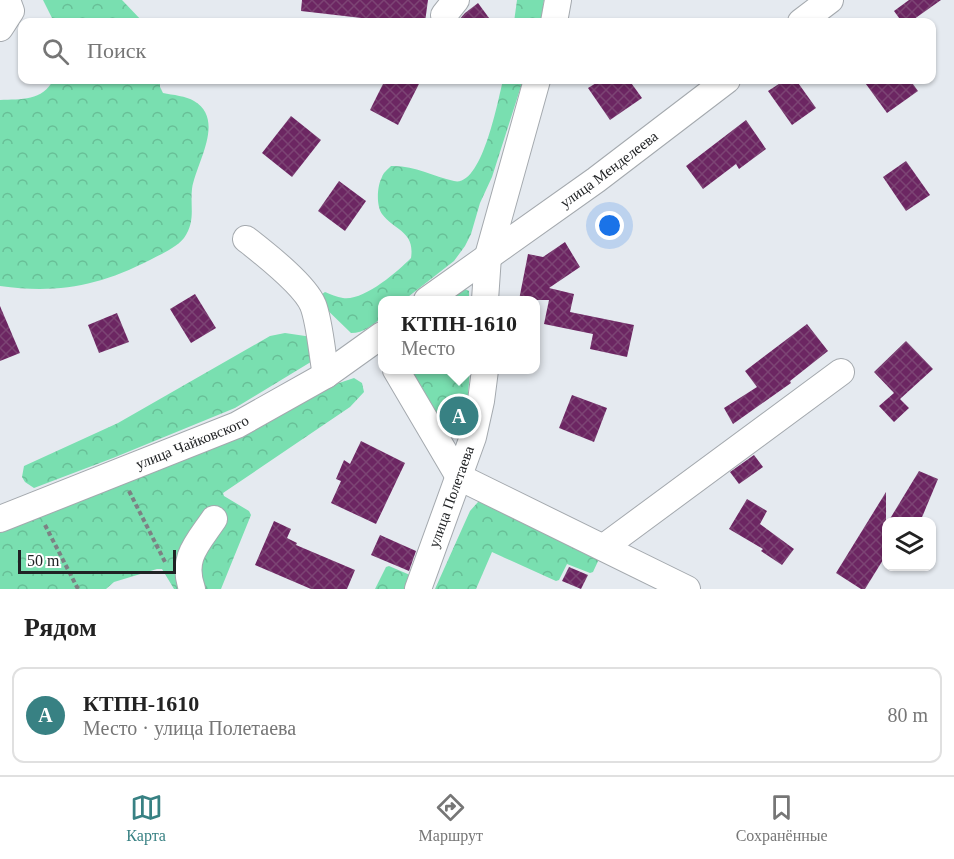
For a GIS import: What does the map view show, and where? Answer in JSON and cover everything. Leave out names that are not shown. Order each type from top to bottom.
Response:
[{"type":"street","points":[[0,28],[11,11],[8,0]]},
{"type":"street","points":[[555,18],[558,0]]},
{"type":"street","points":[[806,18],[830,0]]},
{"type":"street","points":[[485,296],[488,256],[536,84]]},
{"type":"street","name":"улица Менделеева","points":[[488,256],[596,180],[722,84]]},
{"type":"street","points":[[246,239],[275,262],[308,295],[314,306],[326,375]]},
{"type":"street","points":[[433,296],[488,256]]},
{"type":"street","name":"улица Чайковского","points":[[0,519],[237,425],[378,344]]},
{"type":"street","points":[[604,547],[841,372]]},
{"type":"street","points":[[399,374],[459,477],[687,589]]},
{"type":"street","name":"улица Полетаева","points":[[418,589],[473,437],[482,401],[485,374]]},
{"type":"street","points":[[192,589],[188,576],[190,555],[214,519]]},
{"type":"path","points":[[119,472],[170,569]]},
{"type":"path","points":[[35,505],[78,589]]},
{"type":"green space","points":[[43,0],[122,0],[139,18],[52,18]]},
{"type":"green space","points":[[517,0],[544,0],[542,18],[515,18]]},
{"type":"green space","points":[[51,84],[160,84],[163,93],[191,99],[203,109],[208,119],[207,142],[192,189],[190,226],[181,242],[173,248],[131,269],[95,282],[40,289],[0,286],[0,100],[31,98]]},
{"type":"green space","points":[[502,84],[522,84],[492,177],[465,246],[454,261],[409,296],[378,296],[378,321],[364,330],[351,333],[318,301],[318,297],[325,292],[343,298],[361,295],[380,284],[411,258],[410,242],[407,237],[387,220],[380,210],[378,190],[383,174],[391,166],[399,166],[454,181],[464,179],[473,171],[493,123]]},
{"type":"green space","points":[[461,287],[469,291],[469,296],[449,296]]},
{"type":"green space","points":[[285,333],[312,337],[319,357],[235,408],[34,488],[22,477],[24,466],[118,423],[270,336]]},
{"type":"green space","points":[[409,374],[470,374],[467,407],[453,409],[449,434]]},
{"type":"green space","points":[[354,378],[362,383],[364,392],[350,407],[223,493],[224,496],[249,511],[251,515],[221,589],[174,589],[162,569],[157,569],[114,582],[106,589],[0,589],[0,531],[333,385]]},
{"type":"green space","points":[[484,500],[600,557],[593,572],[590,573],[567,564],[559,580],[556,581],[492,552],[476,589],[435,589],[470,511],[478,502]]},
{"type":"green space","points":[[389,566],[410,575],[407,589],[375,589],[386,567]]},
{"type":"building","points":[[302,0],[428,0],[426,18],[361,18],[301,11]]},
{"type":"building","points":[[909,0],[941,0],[916,18],[899,18],[894,11]]},
{"type":"building","points":[[478,3],[489,18],[461,18]]},
{"type":"building","points":[[383,84],[419,84],[398,125],[370,110]]},
{"type":"building","points":[[594,84],[632,84],[642,98],[610,120],[588,88]]},
{"type":"building","points":[[779,84],[799,84],[816,108],[792,125],[768,91]]},
{"type":"building","points":[[866,84],[913,84],[918,91],[887,113]]},
{"type":"building","points":[[291,116],[321,140],[292,177],[262,153]]},
{"type":"building","points":[[746,120],[766,149],[739,169],[736,164],[703,189],[686,166]]},
{"type":"building","points":[[906,161],[930,195],[906,211],[883,177]]},
{"type":"building","points":[[339,181],[366,201],[345,231],[318,211]]},
{"type":"building","points":[[565,242],[580,267],[549,288],[574,294],[570,312],[634,325],[627,357],[590,349],[593,334],[544,324],[549,300],[540,300],[540,296],[520,296],[528,254],[543,257]]},
{"type":"building","points":[[195,294],[216,328],[191,343],[170,309]]},
{"type":"building","points":[[0,306],[20,353],[0,361]]},
{"type":"building","points":[[117,313],[129,342],[99,353],[88,325]]},
{"type":"building","points":[[807,324],[828,351],[790,381],[791,383],[733,424],[724,408],[757,387],[745,371]]},
{"type":"building","points":[[906,341],[933,369],[900,399],[909,408],[894,422],[879,406],[894,393],[874,372]]},
{"type":"building","points":[[572,395],[607,408],[594,442],[559,428]]},
{"type":"building","points":[[361,441],[405,463],[376,524],[331,503],[341,481],[336,479],[344,460],[350,464]]},
{"type":"building","points":[[754,455],[763,467],[739,484],[730,472]]},
{"type":"building","points":[[919,471],[938,479],[922,517],[891,517]]},
{"type":"building","points":[[886,492],[886,517],[882,517],[882,561],[865,589],[861,589],[836,573]]},
{"type":"building","points":[[747,499],[767,511],[760,524],[794,549],[782,565],[761,551],[763,549],[729,529]]},
{"type":"building","points":[[274,521],[291,529],[287,538],[297,543],[296,545],[355,570],[347,589],[311,589],[255,565]]},
{"type":"building","points":[[380,535],[416,551],[409,571],[371,555]]},
{"type":"building","points":[[569,567],[588,575],[581,589],[562,581]]},
{"type":"place","name":"КТПН-1610","points":[[459,416]]}]
